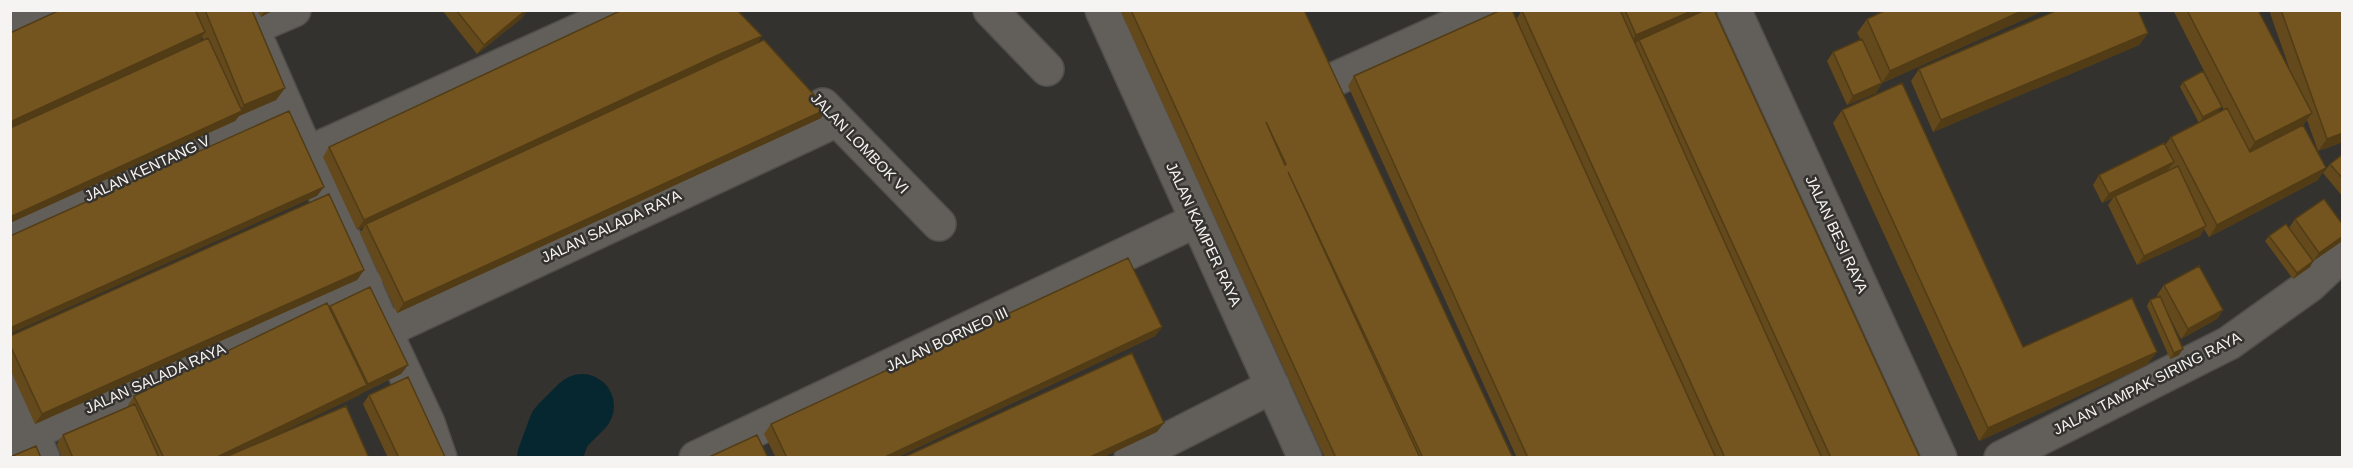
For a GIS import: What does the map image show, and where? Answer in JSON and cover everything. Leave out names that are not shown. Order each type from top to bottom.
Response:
[{"type":"street","points":[[10,27],[46,10]]},
{"type":"street","points":[[294,10],[248,19],[439,453]]},
{"type":"street","points":[[306,154],[624,10]]},
{"type":"street","points":[[990,10],[1047,69]]},
{"type":"street","name":"JALAN KAMPER RAYA","points":[[1102,10],[1305,458]]},
{"type":"street","name":"JALAN BESI RAYA","points":[[1734,10],[1940,458]]},
{"type":"street","points":[[1335,79],[1501,14]]},
{"type":"street","points":[[1321,50],[1350,111]]},
{"type":"street","name":"JALAN LOMBOK VI","points":[[805,86],[939,224]]},
{"type":"street","name":"JALAN KENTANG V","points":[[10,232],[284,103]]},
{"type":"street","name":"JALAN SALADA RAYA","points":[[385,331],[837,120]]},
{"type":"street","name":"JALAN BORNEO III","points":[[696,458],[1197,220]]},
{"type":"street","name":"JALAN TAMPAK SIRING RAYA","points":[[2001,458],[2229,343],[2302,291],[2343,255]]},
{"type":"street","name":"JALAN SALADA RAYA","points":[[28,444],[366,284]]},
{"type":"street","points":[[1131,458],[1273,386]]},
{"type":"street","points":[[10,387],[28,444]]},
{"type":"building","points":[[60,10],[195,10],[205,32],[10,122],[10,33]]},
{"type":"building","points":[[205,10],[252,10],[285,88],[244,105]]},
{"type":"building","points":[[456,10],[526,10],[484,45]]},
{"type":"building","points":[[622,10],[737,10],[762,36],[364,220],[329,147]]},
{"type":"building","points":[[1131,10],[1304,10],[1513,458],[1423,458],[1288,172],[1420,458],[1336,458]],"holes":[[[1266,122],[1286,164],[1285,165]]]},
{"type":"building","points":[[1501,10],[1512,10],[1716,458],[1528,458],[1354,76]]},
{"type":"building","points":[[1620,10],[1822,458],[1725,458],[1522,11]]},
{"type":"building","points":[[1625,10],[1694,10],[1636,35]]},
{"type":"building","points":[[1705,10],[1714,10],[1920,458],[1831,458],[1639,40]]},
{"type":"building","points":[[1886,10],[2024,10],[1890,71],[1867,19]]},
{"type":"building","points":[[2058,10],[2138,10],[2148,33],[1941,120],[1919,69]]},
{"type":"building","points":[[2187,10],[2258,10],[2312,113],[2255,142]]},
{"type":"building","points":[[2281,10],[2343,10],[2343,133],[2327,139]]},
{"type":"building","points":[[208,38],[242,111],[10,217],[10,128]]},
{"type":"building","points":[[1862,39],[1882,83],[1853,96],[1833,52]]},
{"type":"building","points":[[764,40],[827,109],[404,303],[366,224]]},
{"type":"building","points":[[2203,71],[2222,107],[2203,117],[2183,82]]},
{"type":"building","points":[[1902,83],[2023,347],[2132,298],[2157,352],[1988,428],[1842,110]]},
{"type":"building","points":[[2227,108],[2250,152],[2303,125],[2326,168],[2217,225],[2171,137]]},
{"type":"building","points":[[289,111],[324,187],[10,328],[10,236]]},
{"type":"building","points":[[2164,143],[2174,162],[2109,194],[2099,175]]},
{"type":"building","points":[[2343,154],[2343,179],[2330,164]]},
{"type":"building","points":[[2178,166],[2206,226],[2144,256],[2115,196]]},
{"type":"building","points":[[329,194],[364,270],[42,414],[10,345],[10,336]]},
{"type":"building","points":[[2324,199],[2343,225],[2343,236],[2319,253],[2295,219]]},
{"type":"building","points":[[2286,224],[2313,261],[2297,273],[2269,236]]},
{"type":"building","points":[[1128,258],[1162,327],[883,458],[787,458],[771,424]]},
{"type":"building","points":[[2199,266],[2223,310],[2188,329],[2164,285]]},
{"type":"building","points":[[370,287],[408,365],[368,384],[330,306]]},
{"type":"building","points":[[2160,296],[2183,349],[2174,353],[2150,300]]},
{"type":"building","points":[[327,303],[367,385],[215,458],[164,458],[134,396]]},
{"type":"building","points":[[1132,353],[1164,423],[1088,458],[902,458]]},
{"type":"building","points":[[408,377],[445,458],[399,458],[369,395]]},
{"type":"building","points":[[135,404],[159,458],[73,458],[63,435]]},
{"type":"building","points":[[346,406],[369,458],[223,458]]},
{"type":"building","points":[[757,435],[768,458],[707,458]]},
{"type":"building","points":[[36,446],[41,458],[10,458],[10,457]]},
{"type":"waterway","points":[[549,458],[560,428],[582,406]]}]
